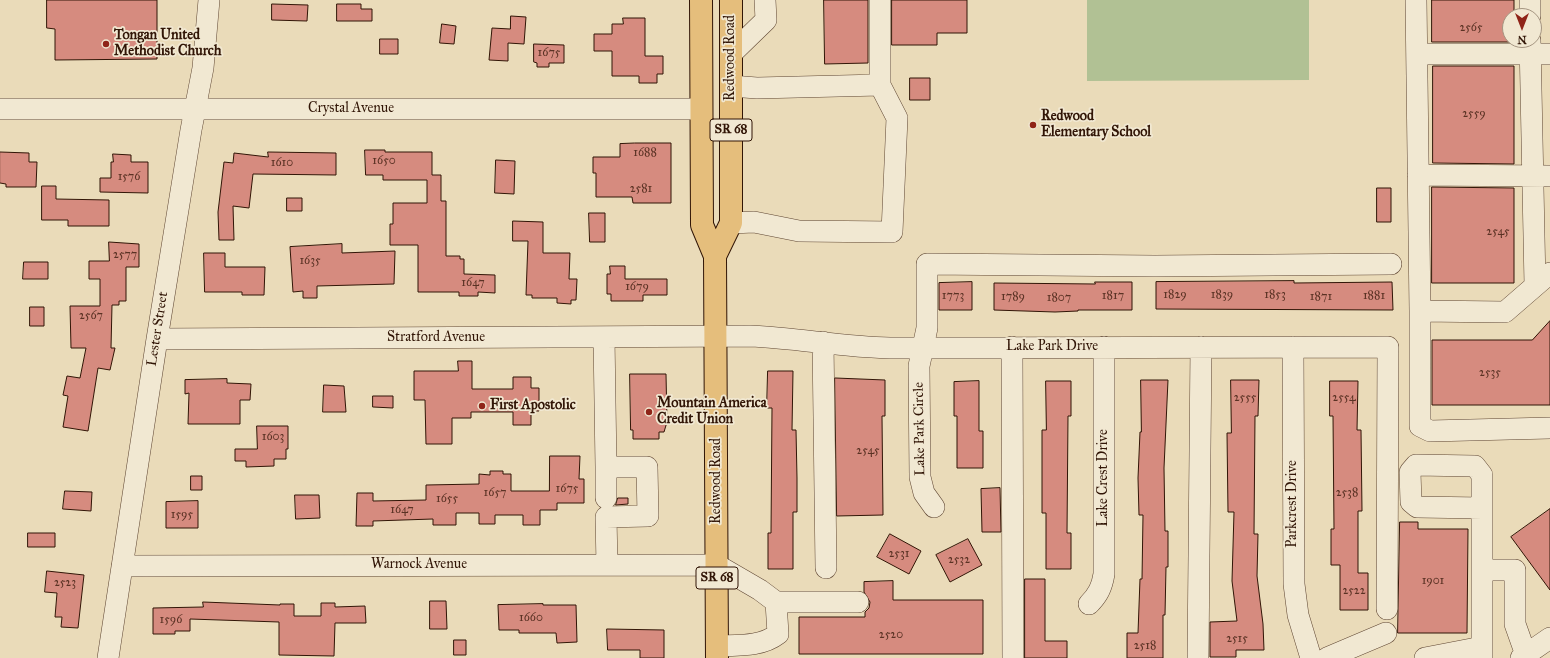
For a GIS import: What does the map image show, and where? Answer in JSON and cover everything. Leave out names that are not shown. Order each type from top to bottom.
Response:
[{"type":"main road","name":"Redwood Road","points":[[701,0],[702,225],[715,256],[717,652]]},
{"type":"main road","name":"Redwood Road","points":[[715,256],[731,223],[731,0]]},
{"type":"street","name":"Lester Street","points":[[108,658],[157,339],[206,48],[209,0]]},
{"type":"street","points":[[731,54],[766,20],[765,0]]},
{"type":"street","points":[[731,223],[754,222],[799,231],[892,232],[897,118],[880,85],[880,0]]},
{"type":"street","points":[[1416,0],[1420,426],[1430,431],[1550,428]]},
{"type":"street","points":[[1417,54],[1537,49],[1543,279],[1505,312],[1420,310]]},
{"type":"street","points":[[731,86],[757,88],[880,85]]},
{"type":"street","name":"Crystal Avenue","points":[[0,109],[701,109]]},
{"type":"street","points":[[1418,175],[1541,176]]},
{"type":"street","name":"Lake Park Circle","points":[[934,507],[924,493],[920,477],[919,366],[927,328],[926,264],[1155,266],[1391,264]]},
{"type":"street","points":[[604,337],[607,565]]},
{"type":"street","name":"Stratford Avenue","points":[[157,339],[716,337]]},
{"type":"street","name":"Lake Park Drive","points":[[716,337],[781,337],[865,347],[923,348],[1388,347],[1387,609]]},
{"type":"street","points":[[823,342],[826,568]]},
{"type":"street","points":[[1012,347],[1012,658]]},
{"type":"street","name":"Lake Crest Drive","points":[[1089,604],[1102,586],[1104,574],[1104,347]]},
{"type":"street","points":[[1198,658],[1201,347]]},
{"type":"street","name":"Parkcrest Drive","points":[[1293,347],[1294,584],[1298,615],[1311,658]]},
{"type":"street","points":[[606,467],[647,467],[648,516],[606,509]]},
{"type":"street","points":[[1424,658],[1482,653],[1482,508]]},
{"type":"street","points":[[717,565],[760,590],[776,602],[858,602]]},
{"type":"street","name":"Warnock Avenue","points":[[122,566],[717,565]]},
{"type":"street","points":[[1482,570],[1515,570],[1515,624],[1523,656],[1550,638]]},
{"type":"street","points":[[717,652],[771,640],[778,634],[776,602]]},
{"type":"street","points":[[1327,658],[1386,633]]},
{"type":"green space","points":[[1087,0],[1309,0],[1309,80],[1087,81]]},
{"type":"building","name":"Tongan United Methodist Church","points":[[47,0],[157,0],[157,59],[55,60],[55,29],[47,28]]},
{"type":"building","points":[[824,0],[868,0],[868,63],[825,64]]},
{"type":"building","points":[[892,0],[967,0],[967,33],[937,33],[937,45],[892,45]]},
{"type":"building","points":[[1432,0],[1514,0],[1514,8],[1502,8],[1502,42],[1432,42]]},
{"type":"building","points":[[272,4],[308,5],[307,21],[272,20]]},
{"type":"building","points":[[337,4],[361,4],[361,9],[372,9],[372,21],[337,21]]},
{"type":"building","points":[[511,16],[526,17],[524,44],[508,43],[508,61],[489,60],[492,28],[510,29]]},
{"type":"building","points":[[623,18],[645,18],[645,56],[663,56],[663,74],[657,74],[657,83],[639,83],[639,76],[612,76],[612,51],[594,51],[594,34],[612,34],[612,24],[623,24]]},
{"type":"building","points":[[442,24],[456,26],[454,44],[440,43]]},
{"type":"building","points":[[380,39],[398,39],[398,54],[380,54]]},
{"type":"building","points":[[534,44],[564,45],[564,63],[549,63],[549,67],[537,67],[537,63],[534,62]]},
{"type":"building","points":[[1433,66],[1514,66],[1514,164],[1433,163]]},
{"type":"building","points":[[910,78],[930,78],[930,100],[910,100]]},
{"type":"building","points":[[671,143],[671,203],[633,203],[632,197],[596,197],[596,173],[593,173],[593,157],[620,157],[620,144]]},
{"type":"building","points":[[365,150],[385,150],[385,152],[432,152],[432,175],[441,175],[441,201],[446,201],[446,256],[460,256],[460,259],[464,259],[464,274],[495,275],[495,293],[478,292],[478,296],[459,296],[459,292],[418,292],[418,245],[390,245],[390,224],[393,224],[393,203],[427,203],[427,180],[383,180],[383,175],[366,175]]},
{"type":"building","points":[[0,152],[29,153],[29,162],[37,162],[36,187],[6,187],[6,184],[0,183]]},
{"type":"building","points":[[268,152],[336,153],[336,175],[253,174],[249,208],[233,206],[234,240],[219,240],[218,212],[224,162],[233,163],[234,153],[268,157]]},
{"type":"building","points":[[113,154],[131,155],[131,162],[148,162],[148,193],[100,192],[100,178],[111,178],[111,162],[113,162]]},
{"type":"building","points":[[496,160],[515,161],[514,194],[495,193]]},
{"type":"building","points":[[42,186],[56,186],[56,199],[109,200],[109,226],[68,226],[68,220],[42,220]]},
{"type":"building","points":[[1432,187],[1514,188],[1514,283],[1432,283]]},
{"type":"building","points":[[1377,188],[1391,188],[1391,222],[1377,222]]},
{"type":"building","points":[[287,198],[302,198],[302,211],[287,211]]},
{"type":"building","points":[[589,213],[605,213],[605,242],[590,242]]},
{"type":"building","points":[[513,221],[543,222],[543,253],[570,253],[569,279],[577,279],[576,300],[571,300],[571,304],[557,303],[557,298],[532,298],[532,295],[526,295],[528,241],[513,241]]},
{"type":"building","points":[[109,242],[139,244],[139,267],[126,267],[126,301],[119,301],[119,305],[112,305],[111,348],[115,348],[110,370],[98,368],[88,431],[63,427],[68,396],[63,395],[67,376],[80,378],[86,348],[71,348],[70,306],[100,306],[100,279],[89,279],[89,261],[109,261]]},
{"type":"building","points":[[342,244],[342,253],[395,251],[394,284],[317,286],[317,298],[303,298],[303,291],[293,292],[290,247]]},
{"type":"building","points":[[204,253],[225,253],[225,267],[265,267],[264,295],[242,295],[242,292],[205,292]]},
{"type":"building","points":[[24,262],[48,262],[48,279],[23,279]]},
{"type":"building","points":[[610,266],[625,266],[625,279],[667,279],[667,295],[643,295],[643,301],[611,301],[611,294],[607,294],[607,274],[610,274]]},
{"type":"building","points":[[1294,281],[1294,283],[1392,282],[1393,310],[1156,309],[1156,282]]},
{"type":"building","points":[[972,282],[972,310],[939,310],[939,283]]},
{"type":"building","points":[[1095,282],[1132,282],[1132,310],[1078,310],[1055,312],[994,310],[994,283],[1095,284]]},
{"type":"building","points":[[30,307],[44,307],[44,326],[30,326]]},
{"type":"building","points":[[1550,321],[1550,405],[1432,405],[1432,340],[1532,340]]},
{"type":"building","name":"First Apostolic","points":[[458,361],[472,361],[472,389],[513,389],[513,377],[531,377],[531,388],[539,388],[539,411],[531,411],[531,425],[513,425],[513,412],[471,412],[471,418],[452,418],[452,444],[426,444],[425,400],[414,400],[414,371],[458,371]]},
{"type":"building","points":[[768,371],[793,371],[792,430],[796,430],[797,512],[793,512],[793,569],[768,569],[768,533],[771,533],[772,408],[767,408]]},
{"type":"building","name":"Mountain America Credit Union","points":[[630,374],[666,374],[667,422],[664,432],[659,432],[659,439],[633,439],[633,430],[631,430]]},
{"type":"building","points":[[835,378],[885,380],[885,416],[882,416],[883,515],[837,516]]},
{"type":"building","points":[[227,379],[227,383],[251,384],[250,400],[240,400],[240,424],[188,424],[189,393],[185,394],[185,380]]},
{"type":"building","points":[[1141,380],[1168,380],[1164,468],[1165,531],[1168,531],[1168,567],[1166,567],[1165,615],[1163,615],[1163,658],[1127,658],[1127,633],[1138,633],[1140,579],[1142,579],[1143,515],[1139,515],[1138,478],[1141,432]]},
{"type":"building","points":[[1231,380],[1259,380],[1258,416],[1255,416],[1254,534],[1258,534],[1257,576],[1263,624],[1264,650],[1236,650],[1236,657],[1210,657],[1210,622],[1237,621],[1232,581],[1234,512],[1228,512],[1227,433],[1231,433]]},
{"type":"building","points":[[979,381],[979,431],[983,431],[983,468],[957,468],[957,416],[954,416],[954,382]]},
{"type":"building","points":[[1046,381],[1071,381],[1071,416],[1068,416],[1067,533],[1071,533],[1071,569],[1046,569],[1046,513],[1042,513],[1042,430],[1046,430]]},
{"type":"building","points":[[1330,381],[1358,381],[1357,430],[1361,430],[1362,511],[1358,511],[1358,573],[1368,573],[1368,610],[1340,610],[1340,565],[1331,565],[1331,529],[1334,529],[1333,416],[1330,416]]},
{"type":"building","points":[[324,385],[344,386],[346,412],[323,412]]},
{"type":"building","points":[[373,396],[393,396],[393,408],[373,407]]},
{"type":"building","points":[[257,426],[288,426],[288,449],[286,449],[286,459],[274,459],[274,466],[246,467],[246,461],[235,461],[235,449],[257,449]]},
{"type":"building","points":[[550,456],[580,456],[579,479],[584,479],[584,503],[557,503],[557,510],[540,510],[540,525],[523,525],[523,515],[495,515],[495,524],[479,524],[479,513],[456,513],[456,525],[433,525],[433,519],[373,521],[373,526],[356,526],[357,493],[373,493],[373,501],[426,500],[426,485],[479,484],[479,474],[490,475],[490,471],[503,471],[503,474],[511,474],[511,491],[549,491]]},
{"type":"building","points":[[191,476],[202,476],[202,490],[191,490]]},
{"type":"building","points":[[1000,488],[1001,532],[982,532],[981,489]]},
{"type":"building","points":[[65,491],[92,492],[91,511],[63,509]]},
{"type":"building","points":[[295,495],[319,495],[320,518],[296,519]]},
{"type":"building","points":[[618,498],[628,498],[628,504],[616,505]]},
{"type":"building","points":[[198,501],[198,528],[166,528],[166,502]]},
{"type":"building","points":[[1550,509],[1550,590],[1511,537]]},
{"type":"building","points":[[1400,522],[1418,522],[1418,529],[1468,529],[1467,633],[1398,633]]},
{"type":"building","points":[[28,533],[55,533],[55,547],[28,547]]},
{"type":"building","points":[[890,534],[921,551],[909,574],[877,557]]},
{"type":"building","points":[[968,539],[982,565],[950,582],[936,555]]},
{"type":"building","points":[[47,571],[84,575],[78,628],[61,627],[62,617],[55,617],[57,593],[45,592]]},
{"type":"building","points":[[1025,579],[1045,579],[1045,641],[1067,641],[1067,658],[1025,658]]},
{"type":"building","points":[[893,581],[893,600],[983,600],[983,654],[799,654],[799,617],[865,617],[865,612],[869,608],[870,602],[864,592],[864,582]]},
{"type":"building","points":[[430,601],[446,601],[447,629],[430,629]]},
{"type":"building","points":[[203,602],[280,605],[294,604],[294,616],[321,616],[321,603],[335,603],[335,607],[365,606],[366,623],[335,623],[334,656],[279,655],[279,622],[190,619],[190,631],[175,631],[175,634],[153,634],[153,608],[203,607]]},
{"type":"building","points":[[498,605],[576,605],[577,642],[557,643],[556,633],[519,633],[519,630],[499,630]]},
{"type":"building","points":[[607,629],[664,630],[664,658],[640,658],[640,650],[608,650]]},
{"type":"building","points":[[454,640],[466,640],[466,655],[454,655]]},
{"type":"place","name":"Tongan United Methodist Church","points":[[106,44]]},
{"type":"place","name":"Redwood Elementary School","points":[[1033,125]]},
{"type":"place","name":"First Apostolic","points":[[482,406]]},
{"type":"place","name":"Mountain America Credit Union","points":[[649,412]]}]
